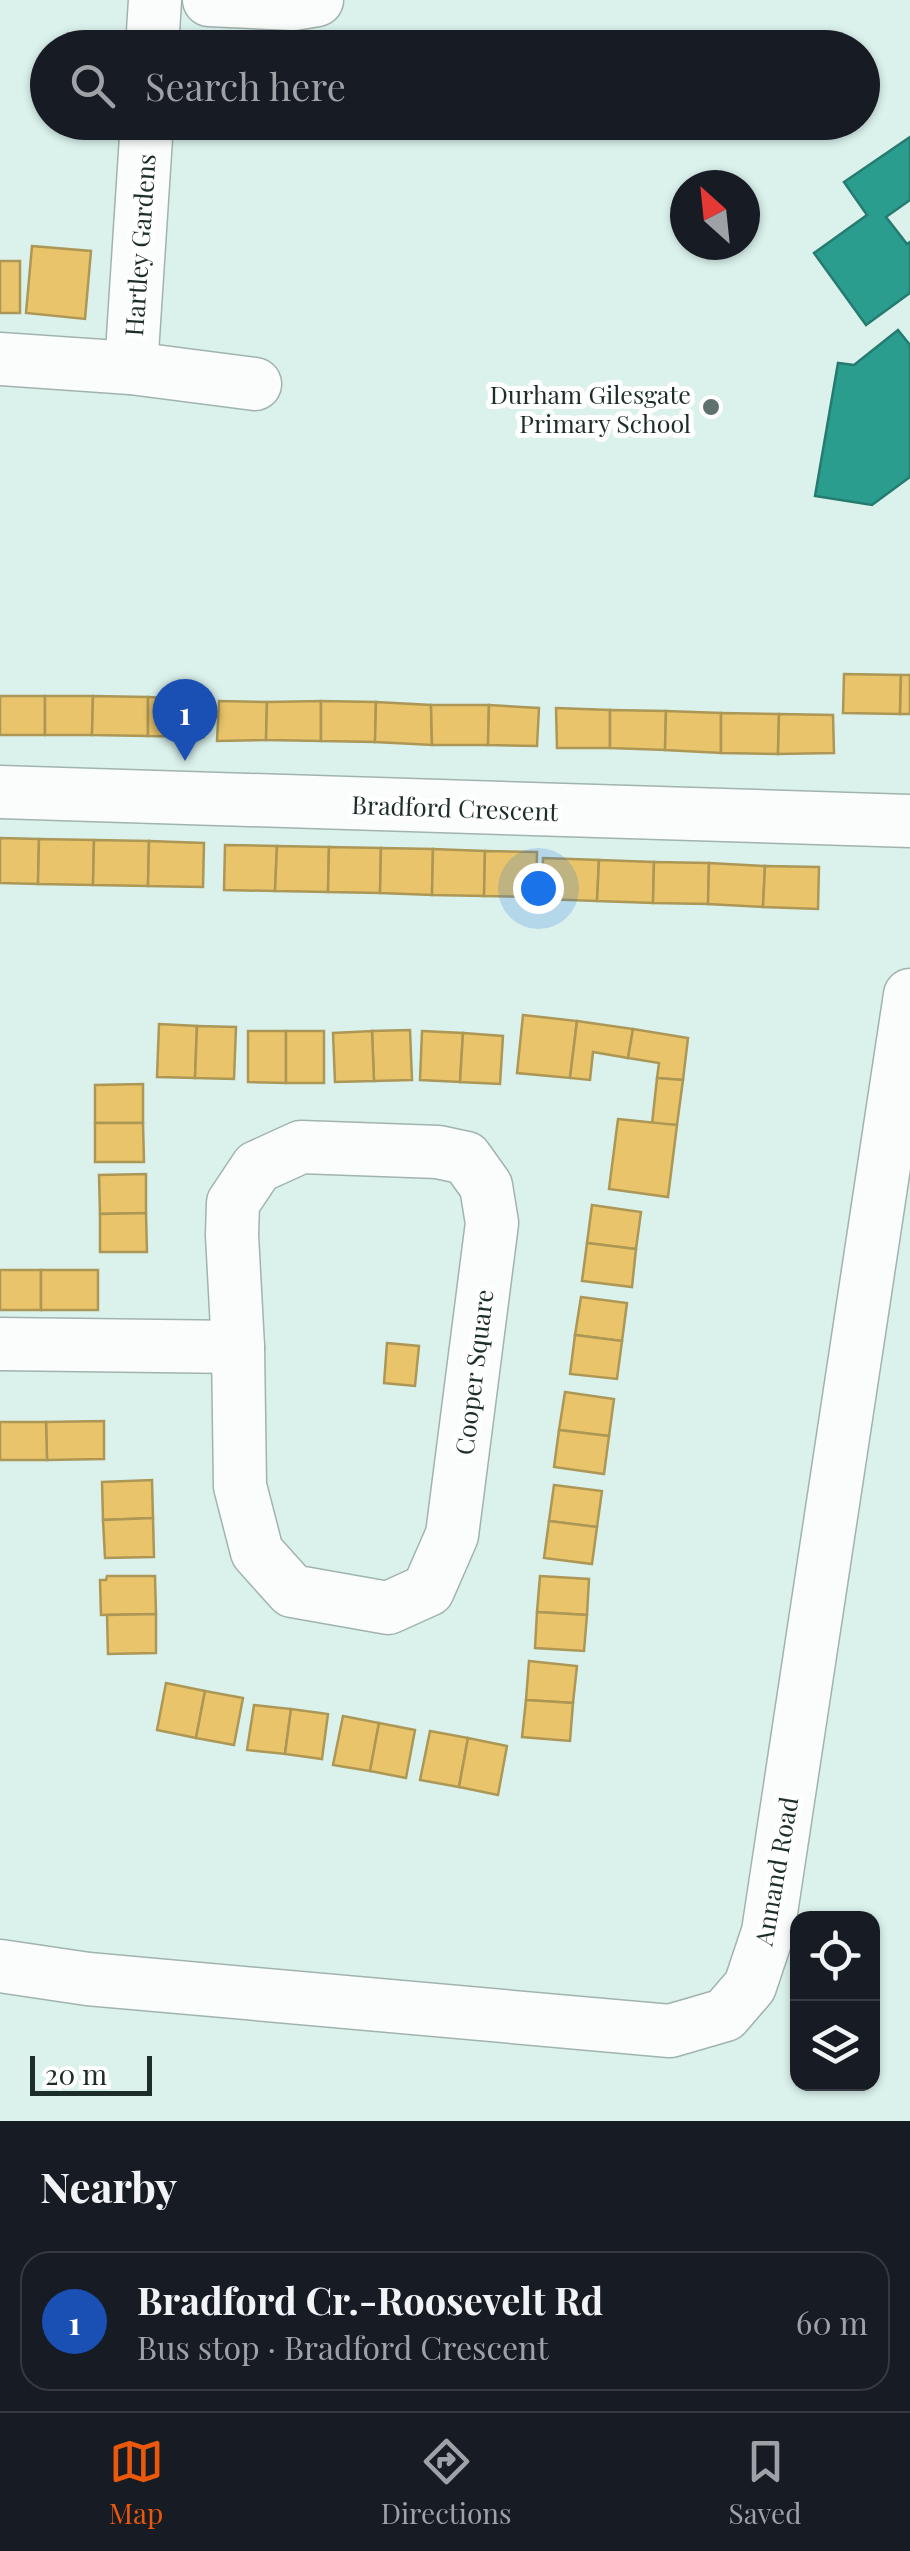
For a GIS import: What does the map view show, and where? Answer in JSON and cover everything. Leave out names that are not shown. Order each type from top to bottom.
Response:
[{"type":"street","points":[[153,30],[155,0]]},
{"type":"street","points":[[209,0],[293,4],[318,0]]},
{"type":"street","name":"Hartley Gardens","points":[[131,368],[146,140]]},
{"type":"street","points":[[0,359],[131,368],[255,384]]},
{"type":"street","name":"Bradford Crescent","points":[[0,792],[910,821]]},
{"type":"street","name":"Annand Road","points":[[0,1966],[88,1979],[670,2031],[725,2015],[750,1986],[768,1932],[910,995]]},
{"type":"street","name":"Cooper Square","points":[[301,1147],[438,1152],[466,1158],[486,1186],[492,1222],[452,1535],[428,1590],[388,1608],[292,1591],[257,1552],[240,1486],[238,1348],[233,1203],[257,1167],[301,1147]]},
{"type":"street","points":[[0,1344],[238,1348]]},
{"type":"building: Homes","points":[[32,246],[91,251],[85,319],[26,313]]},
{"type":"building: Homes","points":[[0,261],[20,261],[20,313],[0,313]]},
{"type":"building: Homes","points":[[844,674],[901,675],[900,714],[843,713]]},
{"type":"building: Homes","points":[[901,675],[910,675],[910,714],[900,714]]},
{"type":"building: Homes","points":[[0,696],[45,696],[45,735],[0,735]]},
{"type":"building: Homes","points":[[45,696],[93,696],[92,735],[45,735]]},
{"type":"building: Homes","points":[[93,696],[148,697],[148,736],[92,735]]},
{"type":"building: Homes","points":[[148,697],[205,700],[204,737],[148,736]]},
{"type":"building: Homes","points":[[219,701],[267,702],[266,740],[217,741]]},
{"type":"building: Homes","points":[[321,701],[321,741],[266,740],[267,702]]},
{"type":"building: Homes","points":[[321,701],[376,702],[375,742],[321,741]]},
{"type":"building: Homes","points":[[376,702],[431,705],[432,745],[375,742]]},
{"type":"building: Homes","points":[[431,705],[489,705],[488,745],[432,745]]},
{"type":"building: Homes","points":[[489,705],[539,708],[537,746],[488,745]]},
{"type":"building: Homes","points":[[556,708],[610,710],[610,748],[557,748]]},
{"type":"building: Homes","points":[[610,710],[666,711],[665,750],[610,748]]},
{"type":"building: Homes","points":[[666,711],[721,713],[721,753],[665,750]]},
{"type":"building: Homes","points":[[721,713],[779,714],[778,754],[721,753]]},
{"type":"building: Homes","points":[[779,714],[833,715],[834,753],[778,754]]},
{"type":"building: Homes","points":[[0,838],[39,839],[38,884],[0,883]]},
{"type":"building: Homes","points":[[39,839],[94,840],[93,885],[38,884]]},
{"type":"building: Homes","points":[[94,840],[149,841],[148,886],[93,885]]},
{"type":"building: Homes","points":[[149,841],[204,843],[203,887],[148,886]]},
{"type":"building: Homes","points":[[225,845],[277,846],[275,891],[224,890]]},
{"type":"building: Homes","points":[[277,846],[329,847],[328,892],[275,891]]},
{"type":"building: Homes","points":[[329,847],[381,848],[380,893],[328,892]]},
{"type":"building: Homes","points":[[381,848],[433,849],[432,895],[380,893]]},
{"type":"building: Homes","points":[[433,849],[485,851],[484,896],[432,895]]},
{"type":"building: Homes","points":[[485,851],[537,852],[536,897],[484,896]]},
{"type":"building: Homes","points":[[543,858],[599,860],[597,901],[542,899]]},
{"type":"building: Homes","points":[[599,860],[654,862],[653,903],[597,901]]},
{"type":"building: Homes","points":[[654,862],[709,863],[708,904],[653,903]]},
{"type":"building: Homes","points":[[709,863],[765,866],[763,907],[708,904]]},
{"type":"building: Homes","points":[[765,866],[819,867],[818,909],[763,907]]},
{"type":"building: Homes","points":[[523,1015],[577,1021],[570,1078],[517,1073]]},
{"type":"building: Homes","points":[[577,1021],[633,1029],[628,1058],[593,1052],[590,1080],[570,1078]]},
{"type":"building: Homes","points":[[159,1024],[197,1026],[195,1078],[157,1077]]},
{"type":"building: Homes","points":[[197,1026],[236,1027],[234,1079],[195,1078]]},
{"type":"building: Homes","points":[[633,1029],[688,1038],[683,1080],[657,1078],[659,1063],[628,1058]]},
{"type":"building: Homes","points":[[410,1030],[412,1080],[374,1081],[372,1031]]},
{"type":"building: Homes","points":[[248,1031],[286,1031],[286,1083],[248,1082]]},
{"type":"building: Homes","points":[[286,1031],[324,1031],[324,1083],[286,1083]]},
{"type":"building: Homes","points":[[372,1031],[374,1081],[335,1082],[333,1033]]},
{"type":"building: Homes","points":[[422,1031],[463,1033],[460,1082],[420,1080]]},
{"type":"building: Homes","points":[[463,1033],[503,1036],[500,1084],[460,1082]]},
{"type":"building: Homes","points":[[657,1078],[683,1080],[677,1125],[652,1124]]},
{"type":"building: Homes","points":[[143,1084],[143,1123],[95,1123],[95,1085]]},
{"type":"building: Homes","points":[[618,1119],[677,1125],[668,1197],[609,1189]]},
{"type":"building: Homes","points":[[95,1123],[143,1123],[144,1162],[95,1162]]},
{"type":"building: Homes","points":[[146,1174],[146,1213],[100,1214],[99,1175]]},
{"type":"building: Homes","points":[[592,1205],[641,1212],[636,1249],[587,1243]]},
{"type":"building: Homes","points":[[146,1213],[147,1252],[100,1252],[100,1214]]},
{"type":"building: Homes","points":[[587,1243],[636,1249],[632,1287],[582,1281]]},
{"type":"building: Homes","points":[[0,1270],[41,1270],[41,1310],[0,1310]]},
{"type":"building: Homes","points":[[41,1270],[98,1270],[98,1310],[41,1310]]},
{"type":"building: Homes","points":[[581,1297],[627,1303],[622,1341],[575,1335]]},
{"type":"building: Homes","points":[[575,1335],[622,1341],[617,1379],[570,1374]]},
{"type":"building: Homes","points":[[387,1343],[419,1346],[415,1386],[384,1383]]},
{"type":"building: Homes","points":[[565,1392],[614,1399],[609,1436],[559,1430]]},
{"type":"building: Homes","points":[[104,1421],[104,1459],[47,1460],[46,1422]]},
{"type":"building: Homes","points":[[0,1422],[46,1422],[47,1460],[0,1460]]},
{"type":"building: Homes","points":[[559,1430],[609,1436],[604,1474],[554,1467]]},
{"type":"building: Homes","points":[[152,1480],[153,1518],[103,1520],[102,1482]]},
{"type":"building: Homes","points":[[554,1485],[602,1491],[597,1527],[549,1521]]},
{"type":"building: Homes","points":[[153,1518],[154,1557],[105,1558],[103,1520]]},
{"type":"building: Homes","points":[[549,1521],[597,1527],[592,1564],[544,1558]]},
{"type":"building: Homes","points":[[107,1576],[155,1576],[156,1614],[101,1615],[100,1580]]},
{"type":"building: Homes","points":[[540,1576],[589,1579],[587,1615],[537,1612]]},
{"type":"building: Homes","points":[[537,1612],[587,1615],[584,1651],[535,1648]]},
{"type":"building: Homes","points":[[156,1614],[156,1653],[108,1654],[107,1615]]},
{"type":"building: Homes","points":[[529,1661],[577,1666],[573,1703],[526,1700]]},
{"type":"building: Homes","points":[[166,1683],[205,1691],[196,1738],[157,1730]]},
{"type":"building: Homes","points":[[205,1691],[243,1698],[234,1745],[196,1738]]},
{"type":"building: Homes","points":[[526,1700],[573,1703],[570,1741],[522,1737]]},
{"type":"building: Homes","points":[[254,1705],[291,1709],[285,1754],[247,1750]]},
{"type":"building: Homes","points":[[291,1709],[328,1714],[322,1759],[285,1754]]},
{"type":"building: Homes","points":[[343,1716],[379,1723],[370,1771],[333,1765]]},
{"type":"building: Homes","points":[[379,1723],[415,1730],[406,1778],[370,1771]]},
{"type":"building: Homes","points":[[430,1731],[468,1738],[459,1787],[420,1780]]},
{"type":"building: Homes","points":[[468,1738],[507,1746],[498,1795],[459,1787]]},
{"type":"building: Schools","points":[[910,137],[910,200],[886,217],[907,244],[910,242],[910,293],[866,325],[814,253],[867,215],[844,182]]},
{"type":"building: Schools","points":[[898,330],[910,345],[910,477],[872,505],[815,496],[838,363],[854,365]]},
{"type":"place","name":"Durham Gilesgate Primary School","points":[[711,407]]},
{"type":"place","name":"Bradford Cr.-Roosevelt Rd","points":[[185,761]]}]
